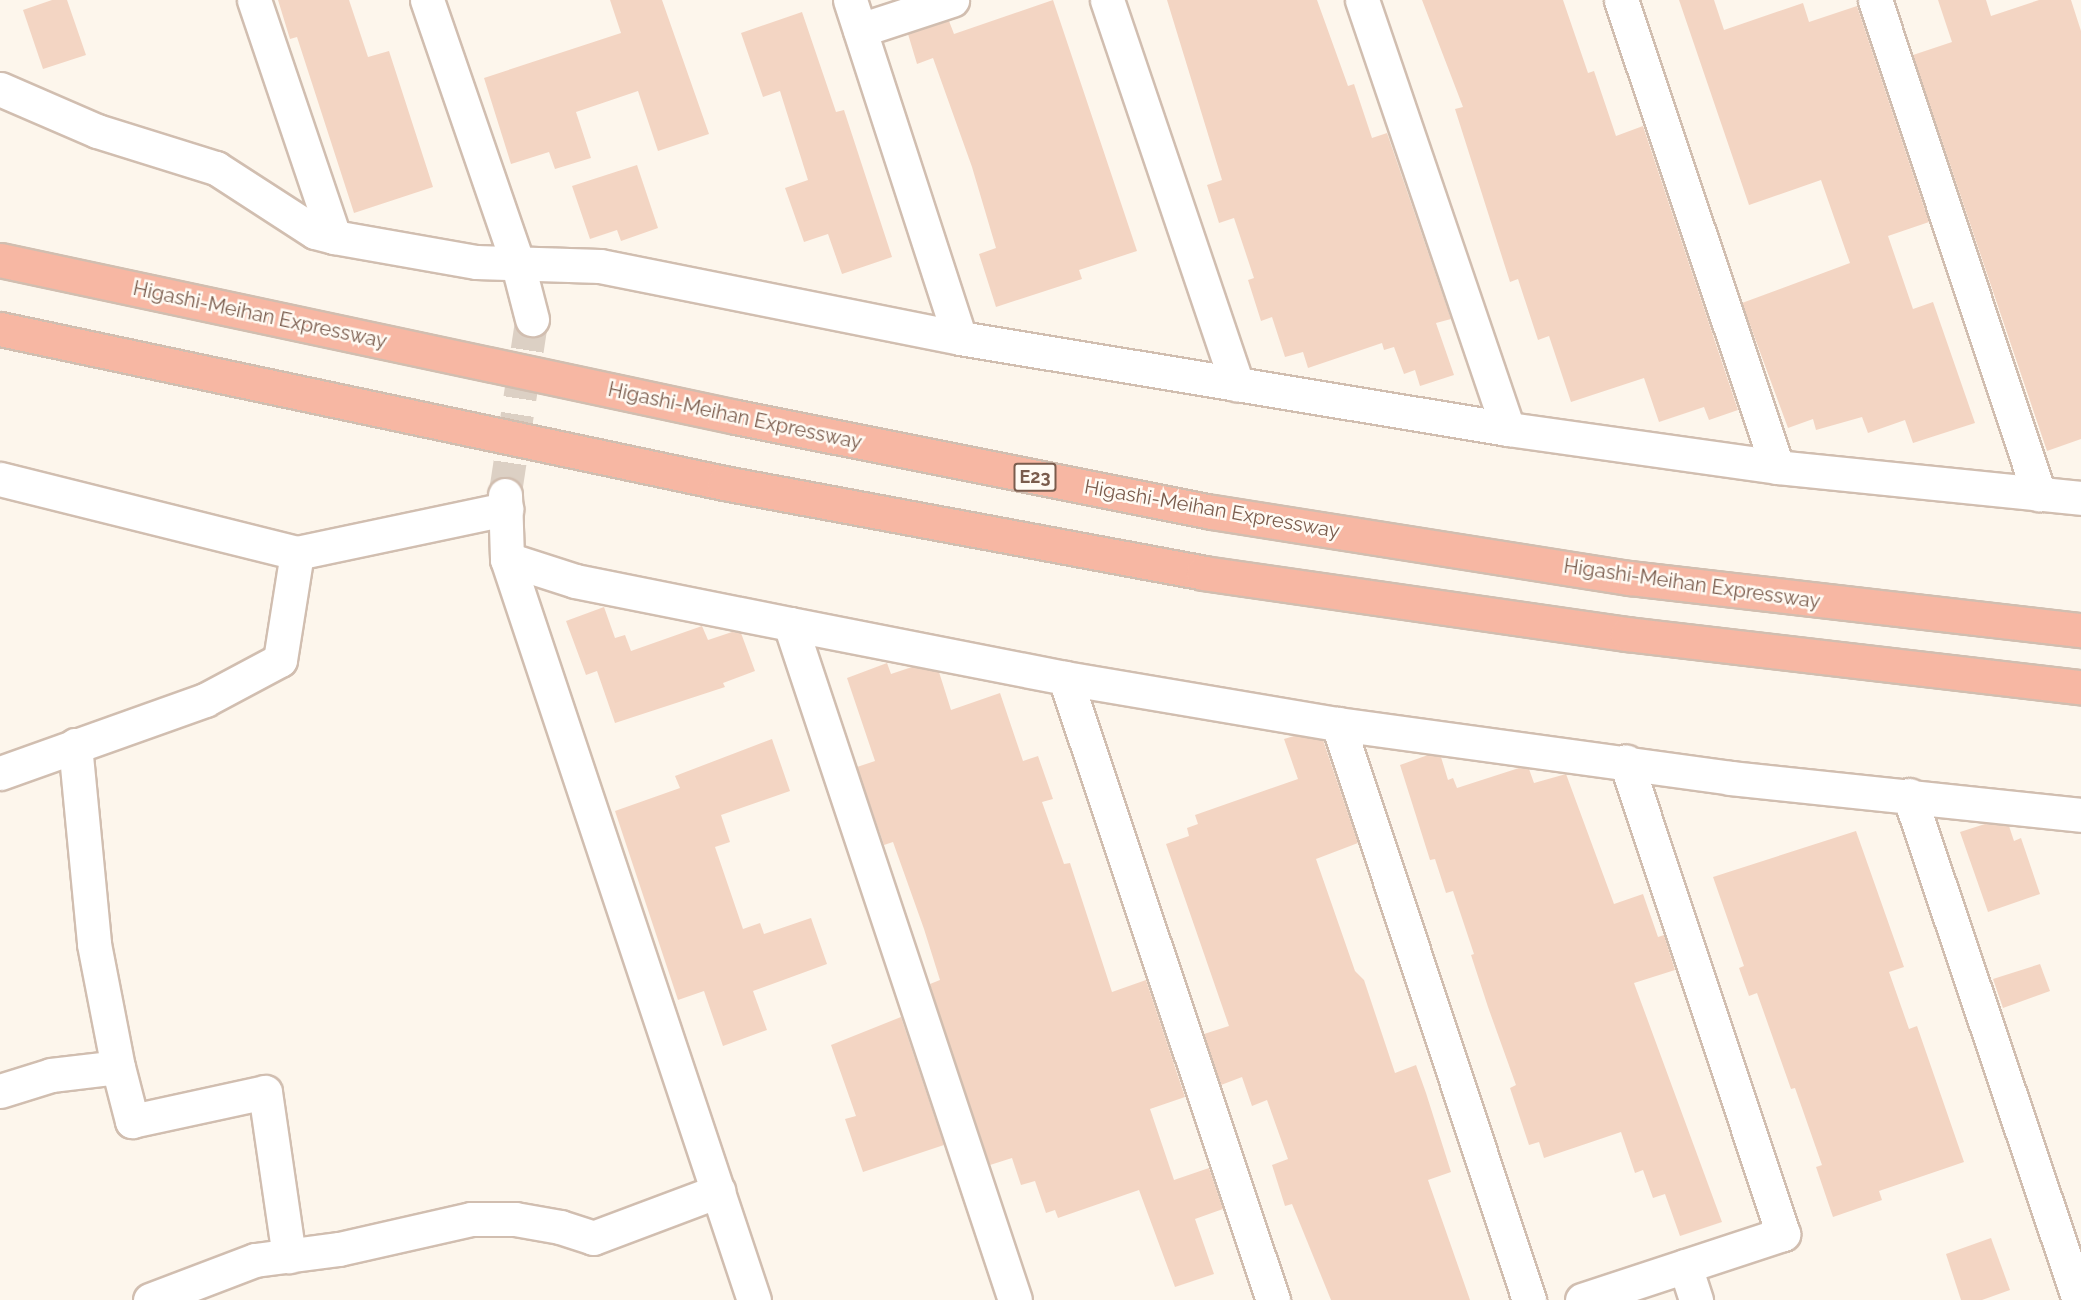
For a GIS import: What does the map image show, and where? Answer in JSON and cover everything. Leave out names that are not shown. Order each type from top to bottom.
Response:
[{"type":"highway","name":"Higashi-Meihan Expressway","points":[[0,260],[736,417],[1212,512],[1630,578],[2081,630]]},
{"type":"highway","points":[[0,328],[724,483],[1203,573],[1627,634],[2081,687]]},
{"type":"street","points":[[254,0],[334,237]]},
{"type":"street","points":[[427,0],[518,265],[532,320]]},
{"type":"street","points":[[952,0],[855,15],[960,338]]},
{"type":"street","points":[[1107,0],[1237,385]]},
{"type":"street","points":[[1362,0],[1508,429]]},
{"type":"street","points":[[1621,0],[1777,467]]},
{"type":"street","points":[[1875,0],[2039,494]]},
{"type":"street","points":[[0,89],[98,131],[216,168],[315,232],[334,237],[476,262],[600,266],[960,338],[1508,429],[1777,467],[2081,498]]},
{"type":"street","points":[[0,479],[297,553],[505,502],[507,559],[754,1300]]},
{"type":"street","points":[[0,773],[205,700],[280,660],[297,553]]},
{"type":"street","points":[[507,559],[575,581],[790,624],[1065,678],[1338,724],[1626,761],[1730,778],[1909,795],[2081,815]]},
{"type":"street","points":[[790,624],[1015,1300]]},
{"type":"street","points":[[1065,678],[1273,1300]]},
{"type":"street","points":[[1338,724],[1529,1300]]},
{"type":"street","points":[[75,745],[94,944],[117,1068],[132,1121],[265,1092],[289,1256]]},
{"type":"street","points":[[1582,1300],[1783,1234],[1626,761]]},
{"type":"street","points":[[1909,795],[2079,1300]]},
{"type":"street","points":[[0,1091],[51,1075],[117,1068]]},
{"type":"street","points":[[150,1300],[255,1260],[339,1249],[471,1219],[515,1220],[560,1227],[593,1238],[718,1191]]},
{"type":"street","points":[[1685,1266],[1696,1300]]},
{"type":"building","points":[[52,0],[67,0],[86,55],[43,69],[23,10]]},
{"type":"building","points":[[278,0],[349,0],[368,57],[389,51],[433,187],[354,213],[297,37],[290,39]]},
{"type":"building","points":[[610,0],[662,0],[709,134],[658,151],[638,91],[576,112],[591,158],[555,169],[549,152],[511,164],[484,78],[621,33]]},
{"type":"building","points":[[1053,0],[1137,251],[1079,270],[1082,279],[996,307],[979,254],[996,248],[972,167],[933,58],[917,64],[908,34],[949,21],[954,34]]},
{"type":"building","points":[[1167,0],[1317,0],[1348,86],[1354,84],[1372,138],[1387,133],[1451,319],[1436,323],[1454,375],[1420,386],[1415,370],[1404,374],[1394,347],[1384,350],[1382,343],[1308,368],[1303,352],[1285,357],[1272,317],[1261,321],[1248,280],[1254,278],[1234,218],[1219,223],[1207,185],[1222,180]]},
{"type":"building","points":[[1422,0],[1563,0],[1588,73],[1594,71],[1616,136],[1643,126],[1738,410],[1709,420],[1704,407],[1659,422],[1644,378],[1571,402],[1549,336],[1538,340],[1518,279],[1510,282],[1455,109],[1463,107]]},
{"type":"building","points":[[1679,0],[1714,0],[1724,30],[1803,3],[1809,22],[1857,6],[1929,222],[1888,236],[1913,309],[1933,302],[1975,423],[1913,443],[1905,420],[1868,433],[1862,417],[1816,430],[1813,419],[1788,428],[1742,303],[1850,263],[1821,180],[1749,205]]},
{"type":"building","points":[[1938,0],[1986,0],[1991,16],[2039,0],[2071,0],[2081,31],[2081,439],[2047,451],[1913,55],[1952,42]]},
{"type":"building","points":[[802,12],[836,112],[844,110],[892,257],[842,274],[828,234],[804,242],[785,188],[808,180],[780,91],[763,97],[741,33]]},
{"type":"building","points":[[637,165],[658,228],[621,241],[617,230],[590,239],[572,186]]},
{"type":"building","points":[[604,607],[615,638],[625,635],[631,651],[702,626],[708,640],[732,632],[741,633],[755,671],[723,683],[725,687],[615,723],[597,671],[586,675],[566,621]]},
{"type":"building","points":[[887,663],[891,674],[912,667],[939,672],[951,710],[1000,693],[1023,761],[1038,756],[1053,799],[1042,802],[1064,864],[1070,863],[1112,992],[1146,980],[1185,1097],[1150,1109],[1174,1180],[1209,1168],[1223,1209],[1195,1219],[1214,1274],[1175,1287],[1139,1190],[1058,1218],[1055,1210],[1046,1213],[1035,1181],[1021,1185],[1012,1158],[990,1165],[930,984],[940,980],[924,929],[893,842],[884,845],[857,767],[875,761],[847,678]]},
{"type":"building","points":[[1294,736],[1323,740],[1358,843],[1316,859],[1355,971],[1364,980],[1395,1073],[1416,1065],[1426,1093],[1451,1172],[1428,1180],[1470,1300],[1331,1300],[1292,1204],[1285,1206],[1272,1165],[1288,1159],[1267,1100],[1252,1106],[1242,1077],[1221,1085],[1204,1034],[1229,1026],[1166,844],[1189,836],[1187,828],[1198,824],[1195,815],[1298,779],[1284,739]]},
{"type":"building","points":[[772,739],[790,791],[721,815],[730,842],[715,847],[743,929],[760,923],[764,934],[811,918],[827,964],[753,991],[767,1030],[723,1046],[704,991],[678,1000],[615,811],[680,788],[675,776]]},
{"type":"building","points":[[1428,755],[1441,757],[1448,780],[1453,778],[1457,788],[1519,768],[1529,769],[1534,783],[1566,774],[1614,904],[1643,894],[1658,937],[1664,935],[1675,970],[1634,983],[1722,1222],[1680,1236],[1665,1194],[1653,1198],[1643,1170],[1635,1173],[1621,1132],[1544,1158],[1539,1142],[1529,1145],[1510,1088],[1516,1085],[1471,955],[1474,954],[1453,891],[1446,893],[1435,859],[1430,860],[1400,765]]},
{"type":"building","points":[[1985,824],[2009,826],[2014,841],[2021,838],[2040,894],[1988,912],[1960,832]]},
{"type":"building","points":[[1856,831],[1904,967],[1889,972],[1909,1029],[1917,1026],[1964,1162],[1879,1191],[1882,1200],[1833,1217],[1816,1167],[1822,1165],[1795,1088],[1791,1089],[1757,993],[1749,996],[1739,968],[1744,966],[1713,877]]},
{"type":"building","points":[[2040,964],[2050,991],[2003,1008],[1993,979]]},
{"type":"building","points":[[901,1017],[944,1145],[863,1172],[845,1119],[856,1116],[831,1045]]},
{"type":"building","points":[[1991,1238],[2010,1290],[1982,1300],[1961,1300],[1946,1254]]},
{"type":"tunnel","points":[[505,495],[532,319]]}]
